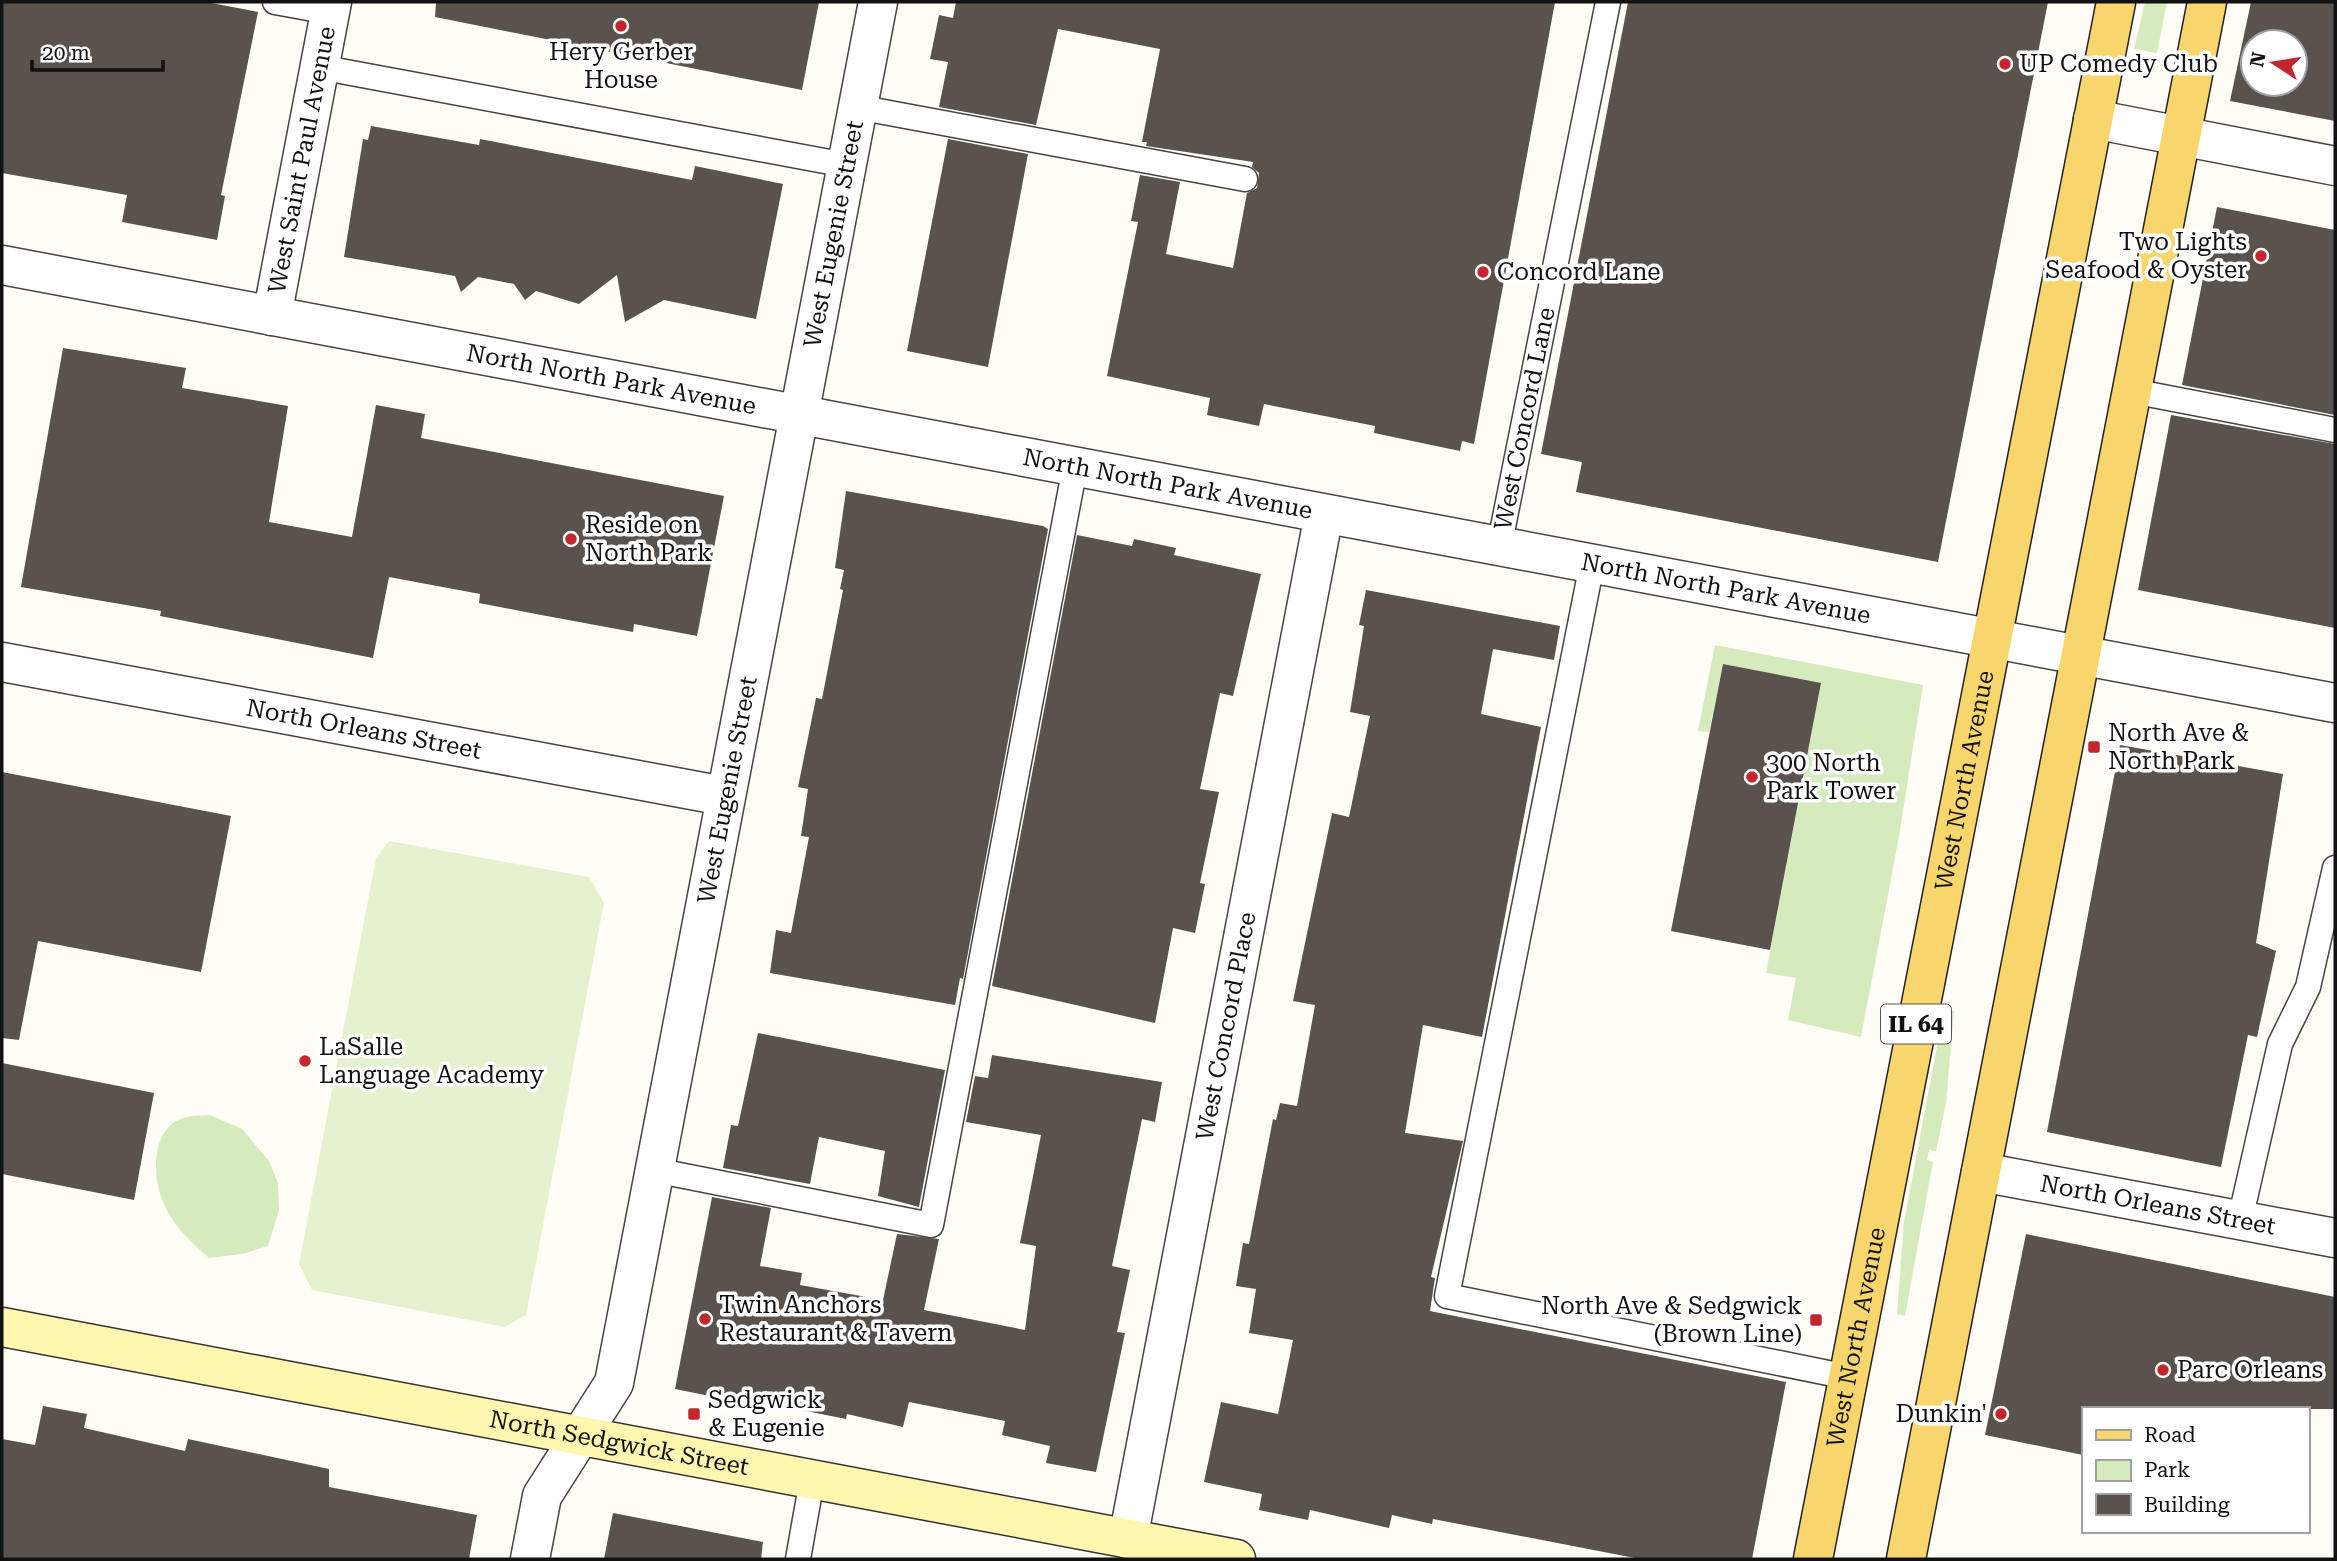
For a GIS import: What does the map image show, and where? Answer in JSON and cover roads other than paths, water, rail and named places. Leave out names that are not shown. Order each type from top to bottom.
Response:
[{"type":"main road","name":"West North Avenue","points":[[1813,1559],[2116,2]]},
{"type":"main road","points":[[1906,1559],[2207,2]]},
{"type":"street","name":"West Eugenie Street","points":[[530,1559],[542,1496],[614,1383],[724,796],[878,2]]},
{"type":"street","name":"West Saint Paul Avenue","points":[[272,316],[331,7]]},
{"type":"street","points":[[2093,120],[2335,166]]},
{"type":"street","name":"North North Park Avenue","points":[[2,265],[2335,703]]},
{"type":"street","name":"West Concord Place","points":[[1128,1539],[1324,514]]},
{"type":"street","name":"North Orleans Street","points":[[2,662],[724,796]]},
{"type":"street","name":"North Orleans Street","points":[[1981,1172],[2335,1238]]},
{"type":"street","name":"North Sedgwick Street","points":[[2,1327],[1236,1559]]},
{"type":"lane","points":[[275,2],[331,7]]},
{"type":"lane","name":"West Concord Lane","points":[[1499,547],[1608,2]]},
{"type":"lane","points":[[319,67],[846,165]]},
{"type":"lane","points":[[857,107],[1245,178]]},
{"type":"lane","points":[[2132,391],[2335,429]]},
{"type":"lane","points":[[654,1170],[931,1225],[1075,467]]},
{"type":"lane","points":[[1592,564],[1447,1296],[1848,1377]]},
{"type":"lane","points":[[2240,1220],[2280,1044],[2308,987],[2335,868]]},
{"type":"lane","points":[[798,1559],[812,1480]]},
{"type":"place","name":"Hery Gerber House","points":[[621,26]]},
{"type":"place","name":"UP Comedy Club","points":[[2005,64]]},
{"type":"place","name":"Two Lights Seafood & Oyster","points":[[2261,256]]},
{"type":"place","name":"Concord Lane","points":[[1483,272]]},
{"type":"place","name":"Reside on North Park","points":[[571,539]]},
{"type":"place","name":"North Ave & North Park","points":[[2094,747]]},
{"type":"place","name":"300 North Park Tower","points":[[1752,777]]},
{"type":"place","name":"LaSalle Language Academy","points":[[305,1061]]},
{"type":"place","name":"Twin Anchors Restaurant & Tavern","points":[[705,1319]]},
{"type":"place","name":"North Ave & Sedgwick (Brown Line)","points":[[1816,1320]]},
{"type":"place","name":"Parc Orleans","points":[[2163,1370]]},
{"type":"place","name":"Sedgwick & Eugenie","points":[[694,1414]]},
{"type":"place","name":"Dunkin'","points":[[2001,1414]]}]
